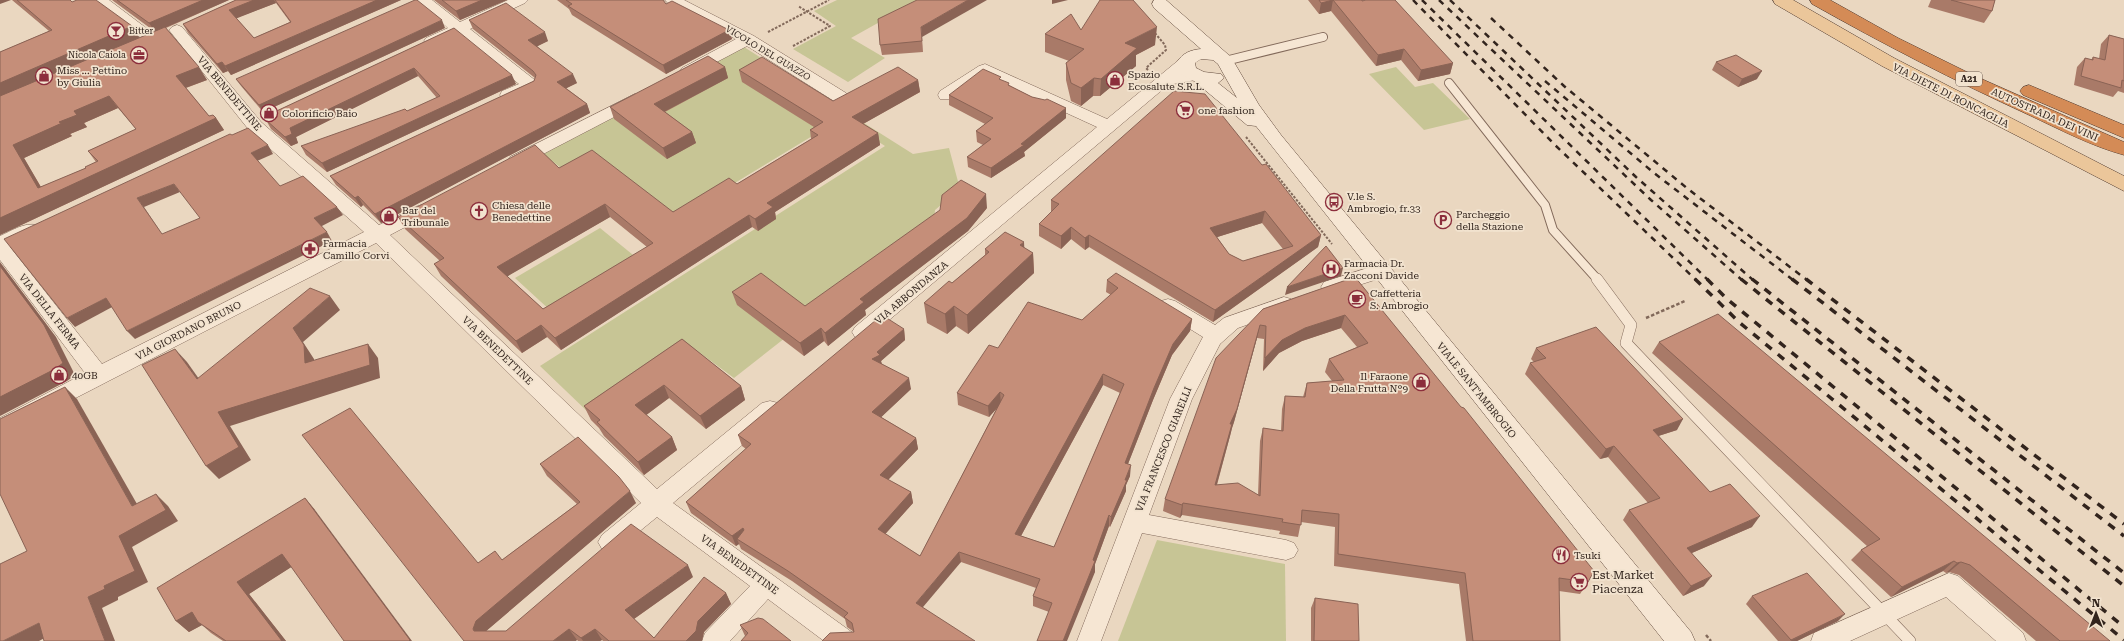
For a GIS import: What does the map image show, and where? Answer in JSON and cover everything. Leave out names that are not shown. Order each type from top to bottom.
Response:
[{"type":"highway","name":"AUTOSTRADA DEI VINI","points":[[1818,0],[1915,53],[1984,87],[2124,149]]},
{"type":"highway","name":"AUTOSTRADA DEI VINI","points":[[1846,0],[1988,72],[2124,132]]},
{"type":"main road","name":"VIA DIETE DI RONCAGLIA","points":[[1781,0],[1888,62],[2124,184]]},
{"type":"main road","name":"VIALE SANT'AMBROGIO","points":[[1158,2],[1224,61],[1250,106],[1274,139],[1681,641]]},
{"type":"main road","name":"VIALE SANT'AMBROGIO","points":[[1158,2],[1193,68],[1274,139]]},
{"type":"main road","points":[[1207,53],[1224,61],[1225,74],[1220,76],[1193,68],[1207,53]]},
{"type":"street","points":[[99,0],[154,40],[138,48]]},
{"type":"street","points":[[416,49],[520,0]]},
{"type":"street","name":"VICOLO DEL GUAZZO","points":[[673,0],[748,39],[840,97]]},
{"type":"street","points":[[417,1],[458,29],[530,85],[494,102]]},
{"type":"street","name":"VIA BENEDETTINE","points":[[154,40],[184,27],[231,82],[255,125],[329,180],[378,234],[656,503],[844,641]]},
{"type":"street","points":[[671,80],[748,39]]},
{"type":"street","name":"VIA ABBONDANZA","points":[[846,345],[1110,127],[1163,81],[1193,68]]},
{"type":"street","points":[[946,95],[985,69],[1110,127]]},
{"type":"street","points":[[503,168],[650,91]]},
{"type":"street","name":"VIA GIORDANO BRUNO","points":[[0,428],[99,375],[378,234],[440,201]]},
{"type":"street","points":[[0,244],[42,224]]},
{"type":"street","name":"VIA DELLA FERMA","points":[[0,247],[99,375]]},
{"type":"street","name":"VIA FRANCESCO GIARELLI","points":[[1089,641],[1182,399],[1212,339],[1230,323],[1380,271]]},
{"type":"street","points":[[1151,295],[1215,336]]},
{"type":"street","points":[[596,554],[785,396]]},
{"type":"street","name":"VIA FRANCESCO GIARELLI","points":[[1134,522],[1286,550]]},
{"type":"street","points":[[714,641],[767,584]]},
{"type":"street","points":[[1823,641],[1949,584],[2014,641]]},
{"type":"lane","points":[[1224,61],[1323,37]]},
{"type":"lane","points":[[1449,82],[1545,205],[1553,230],[1592,272],[1631,325],[1626,343],[1910,641]]},
{"type":"path","points":[[772,37],[766,33],[829,0]]},
{"type":"path","points":[[789,48],[830,26],[798,6]]},
{"type":"path","points":[[1153,31],[1165,45],[1166,50],[1146,68],[1163,81]]},
{"type":"path","points":[[1242,131],[1335,247]]},
{"type":"shaded area","points":[[837,0],[919,0],[851,38],[885,58],[848,82],[793,49],[836,26],[814,11]]},
{"type":"shaded area","points":[[744,47],[913,154],[949,148],[960,189],[935,210],[934,221],[734,378],[689,345],[589,413],[540,366],[885,146],[842,118],[679,217],[566,172],[552,161],[531,172],[523,165]]},
{"type":"shaded area","points":[[1396,67],[1415,87],[1433,83],[1470,119],[1424,130],[1369,74]]},
{"type":"shaded area","points":[[600,228],[638,259],[552,312],[515,278]]},
{"type":"shaded area","points":[[1157,540],[1285,564],[1286,641],[1118,641]]},
{"type":"building","points":[[17,0],[70,0],[72,2],[77,0],[96,0],[132,26],[0,83],[0,52],[52,30]]},
{"type":"building","points":[[117,0],[203,0],[149,23]]},
{"type":"building","points":[[236,0],[254,0],[229,10],[254,38],[291,22],[275,0],[377,0],[225,66],[222,62],[217,64],[183,24]]},
{"type":"building","points":[[415,0],[442,20],[259,105],[236,79]]},
{"type":"building","points":[[442,0],[482,0],[456,11]]},
{"type":"building","points":[[566,0],[663,0],[666,4],[672,1],[729,30],[663,65],[568,6],[572,4]]},
{"type":"building","points":[[917,0],[968,0],[921,27],[922,41],[880,45],[878,19]]},
{"type":"building","points":[[1100,0],[1133,0],[1157,27],[1125,43],[1137,48],[1101,79],[1094,78],[1081,88],[1071,83],[1066,63],[1084,49],[1045,34],[1071,14],[1081,30]]},
{"type":"building","points":[[1319,0],[1333,0],[1321,3]]},
{"type":"building","points":[[1333,0],[1395,0],[1453,63],[1421,70],[1404,49],[1378,55]]},
{"type":"building","points":[[1951,0],[1995,0],[1992,11]]},
{"type":"building","points":[[506,3],[545,32],[528,40],[573,74],[557,82],[587,104],[375,214],[358,196],[355,198],[330,176],[534,81],[536,75],[533,71],[469,20]]},
{"type":"building","points":[[165,27],[199,67],[176,76],[209,116],[213,115],[216,118],[0,218],[0,96]],"holes":[[[109,96],[136,129],[88,151],[98,161],[85,167],[86,168],[38,188],[13,145],[62,123],[59,122],[77,115],[74,111]]]},
{"type":"building","points":[[454,28],[512,75],[322,163],[301,146],[405,109],[407,111],[440,96],[414,68],[290,128],[292,134],[285,137],[266,120],[270,118],[268,115]]},
{"type":"building","points":[[2109,35],[2124,39],[2124,81],[2122,80],[2121,88],[2081,76],[2085,58],[2093,60],[2093,57],[2105,60]]},
{"type":"building","points":[[1736,55],[1762,71],[1742,79],[1716,62]]},
{"type":"building","points":[[708,56],[725,67],[654,104],[692,132],[663,148],[610,107]]},
{"type":"building","points":[[762,57],[833,101],[898,67],[918,80],[852,117],[878,133],[767,203],[773,207],[755,219],[749,215],[555,338],[541,325],[516,341],[434,264],[444,258],[398,217],[535,145],[559,168],[592,150],[673,212],[729,178],[737,184],[818,135],[810,130],[823,122],[739,70]],"holes":[[[605,204],[653,243],[543,309],[497,267]]]},
{"type":"building","points":[[983,69],[1001,77],[999,79],[1009,83],[1008,85],[1032,97],[1045,100],[1047,99],[1066,108],[1021,144],[1024,145],[991,168],[967,157],[991,139],[976,131],[993,118],[949,95]]},
{"type":"building","points":[[1174,91],[1205,94],[1262,165],[1266,164],[1321,235],[1215,310],[1089,235],[1085,238],[1071,227],[1061,236],[1039,224],[1059,204],[1051,200]],"holes":[[[1265,211],[1293,246],[1243,261],[1229,254],[1210,228]]]},
{"type":"building","points":[[248,128],[268,145],[251,153],[280,186],[303,176],[337,207],[314,218],[327,232],[127,331],[106,298],[67,318],[4,239],[230,134],[232,135]],"holes":[[[174,184],[200,218],[162,234],[137,198]]]},
{"type":"building","points":[[961,180],[986,194],[967,218],[860,299],[864,302],[825,333],[821,328],[800,343],[732,292],[761,273],[805,306],[940,210],[942,195]]},
{"type":"building","points":[[1005,232],[1024,242],[1020,245],[1033,253],[967,315],[954,306],[945,314],[924,303],[949,281],[952,283],[989,252],[985,249]]},
{"type":"building","points":[[1326,246],[1343,268],[1287,287]]},
{"type":"building","points":[[0,266],[44,325],[63,363],[55,369],[0,397]]},
{"type":"building","points":[[1116,273],[1192,319],[1173,344],[1154,388],[1125,463],[1131,465],[1125,480],[1127,480],[1111,517],[1109,515],[1093,560],[1095,561],[1063,641],[1037,641],[1052,603],[1033,596],[1040,579],[959,552],[916,603],[975,641],[822,641],[830,633],[854,632],[852,623],[844,617],[848,613],[788,571],[737,539],[744,530],[743,528],[732,536],[686,502],[751,444],[738,435],[882,315],[904,329],[877,352],[880,355],[872,359],[909,378],[872,412],[916,438],[880,475],[911,492],[878,529],[920,556],[1004,395],[1000,392],[988,406],[957,393],[989,345],[998,348],[1028,302],[1082,320],[1118,288],[1107,280]],"holes":[[[1103,374],[1124,384],[1054,547],[1015,534]]]},
{"type":"building","points":[[1355,277],[1461,407],[1464,408],[1594,571],[1588,582],[1559,578],[1560,641],[1473,641],[1465,573],[1338,554],[1339,514],[1302,510],[1301,525],[1282,522],[1283,519],[1183,503],[1182,505],[1165,499],[1216,358],[1263,309]],"holes":[[[1345,315],[1368,343],[1329,359],[1344,380],[1307,383],[1305,397],[1285,396],[1283,431],[1263,428],[1260,496],[1238,483],[1215,485],[1232,424],[1230,424],[1237,409],[1260,325],[1266,326],[1265,358],[1282,340],[1305,328]]]},
{"type":"building","points":[[310,288],[330,296],[293,328],[304,345],[305,363],[368,344],[370,365],[218,412],[239,447],[206,466],[142,365],[175,349],[197,379]]},
{"type":"building","points":[[1718,314],[2110,641],[2060,641],[1970,565],[1961,562],[1957,563],[1954,561],[1902,587],[1861,550],[1880,539],[1659,342]]},
{"type":"building","points":[[1596,327],[1683,419],[1653,430],[1710,492],[1730,484],[1760,516],[1687,548],[1712,576],[1691,586],[1629,510],[1660,498],[1614,446],[1606,449],[1530,363],[1546,358],[1536,348]]},
{"type":"building","points":[[682,339],[741,386],[700,416],[664,385],[635,405],[672,437],[638,462],[597,422],[600,420],[584,406]]},
{"type":"building","points":[[65,387],[132,506],[156,494],[166,510],[119,536],[135,571],[104,586],[105,589],[88,597],[105,641],[44,641],[39,623],[3,641],[0,641],[0,564],[27,551],[0,494],[0,419]]},
{"type":"building","points":[[350,408],[478,563],[495,551],[502,560],[580,502],[540,464],[578,437],[619,477],[630,491],[476,621],[473,629],[474,631],[506,631],[631,524],[688,565],[625,610],[654,638],[704,577],[726,593],[698,621],[696,631],[686,641],[609,641],[595,629],[581,638],[569,629],[553,641],[464,641],[302,435]]},
{"type":"building","points":[[305,498],[410,640],[409,641],[344,641],[282,554],[237,582],[282,641],[226,641],[198,622],[192,612],[176,621],[157,588]]},
{"type":"building","points":[[1807,573],[1845,614],[1791,640],[1752,596]]},
{"type":"building","points":[[1315,598],[1358,604],[1359,641],[1314,641]]},
{"type":"building","points":[[758,618],[763,619],[791,641],[741,641],[748,633],[740,625]]},
{"type":"railway","points":[[1413,0],[1555,145],[1696,280]]},
{"type":"railway","points":[[1422,0],[1708,280]]},
{"type":"railway","points":[[1439,0],[1651,200],[1742,280]]},
{"type":"railway","points":[[1450,0],[1636,177],[1753,280]]},
{"type":"railway","points":[[1491,18],[1564,86],[1688,189],[1807,280]]},
{"type":"railway","points":[[1545,81],[1654,173],[1793,280]]},
{"type":"railway","points":[[1695,279],[1740,323],[2124,640]]},
{"type":"railway","points":[[1741,279],[2124,586]]},
{"type":"railway","points":[[1752,279],[2124,573]]},
{"type":"railway","points":[[1792,279],[2124,536]]},
{"type":"railway","points":[[1806,279],[2124,524]]},
{"type":"railway","points":[[1708,280],[1727,299],[2124,627]]},
{"type":"place","name":"Bitter","points":[[116,31]]},
{"type":"place","name":"Nicola Caiola","points":[[139,55]]},
{"type":"place","name":"Miss ... Pettino by Giulia","points":[[44,76]]},
{"type":"place","name":"Spazio Ecosalute S.R.L.","points":[[1115,80]]},
{"type":"place","name":"one fashion","points":[[1185,110]]},
{"type":"place","name":"Colorificio Baio","points":[[269,113]]},
{"type":"place","name":"V.le S. Ambrogio, fr.33","points":[[1334,202]]},
{"type":"place","name":"Chiesa delle Benedettine","points":[[479,211]]},
{"type":"place","name":"Bar del Tribunale","points":[[389,216]]},
{"type":"place","name":"Parcheggio della Stazione","points":[[1443,220]]},
{"type":"place","name":"Farmacia Camillo Corvi","points":[[310,249]]},
{"type":"place","name":"Farmacia Dr. Zacconi Davide","points":[[1331,269]]},
{"type":"place","name":"Caffetteria S. Ambrogio","points":[[1357,299]]},
{"type":"place","name":"40GB","points":[[59,375]]},
{"type":"place","name":"Il Faraone Della Frutta N°9","points":[[1421,382]]},
{"type":"place","name":"Tsuki","points":[[1561,555]]},
{"type":"place","name":"Est Market Piacenza","points":[[1579,582]]}]
